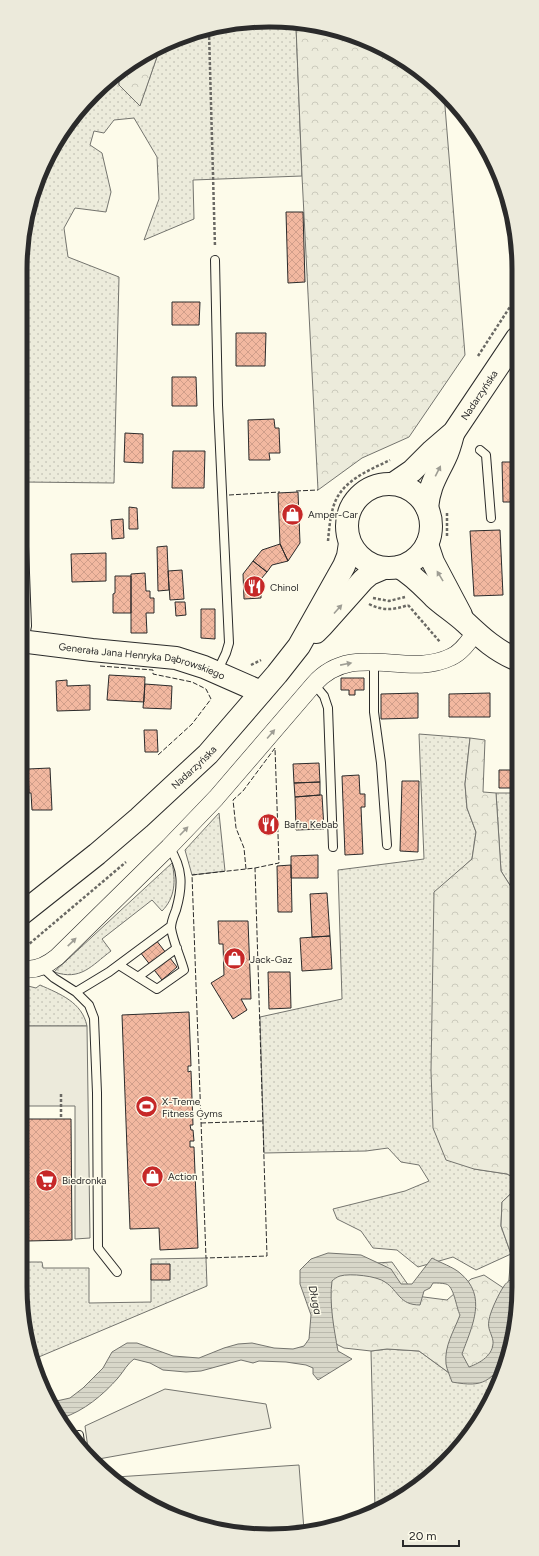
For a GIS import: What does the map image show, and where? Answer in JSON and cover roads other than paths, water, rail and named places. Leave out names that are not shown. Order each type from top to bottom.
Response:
[{"type":"main road","name":"Nadarzyńska","points":[[393,484],[412,471],[454,432],[512,345]]},
{"type":"main road","name":"Nadarzyńska","points":[[437,510],[428,496],[432,484],[446,456],[454,432]]},
{"type":"main road","points":[[437,542],[412,561],[392,567],[377,567],[358,556],[350,543],[346,529],[346,522],[350,508],[359,495],[371,487],[393,484],[400,485],[413,491],[437,510],[430,515],[431,530],[437,542],[433,562],[470,628]]},
{"type":"main road","name":"Nadarzyńska","points":[[299,646],[344,566],[348,556],[350,543]]},
{"type":"main road","name":"Nadarzyńska","points":[[27,910],[72,875],[139,818],[208,754],[299,646],[322,626],[363,580],[370,574],[392,567]]},
{"type":"main road","points":[[392,567],[414,577],[470,628],[512,660]]},
{"type":"main road","name":"Generała Jana Henryka Dąbrowskiego","points":[[27,643],[176,658],[192,662],[261,692]]},
{"type":"street","points":[[27,970],[42,967],[57,957],[169,847],[216,798],[314,684],[328,671],[338,665],[348,662],[436,663],[462,650],[470,628]]},
{"type":"lane","points":[[215,260],[218,405],[228,642],[226,653],[217,672]]},
{"type":"lane","points":[[480,450],[486,455],[491,518]]},
{"type":"lane","points":[[374,662],[374,712],[381,763],[387,845]]},
{"type":"lane","points":[[314,684],[324,696],[328,708],[333,847]]},
{"type":"lane","points":[[119,965],[157,989],[184,970],[171,926],[179,900],[181,878],[177,862],[169,847]]},
{"type":"lane","points":[[76,992],[119,965],[171,926]]},
{"type":"lane","points":[[138,977],[177,948]]},
{"type":"lane","points":[[42,967],[54,978],[76,992],[89,1005],[93,1012],[95,1025],[97,1093],[98,1248],[117,1272]]},
{"type":"water","name":"Długa","points":[[328,1253],[361,1255],[391,1269],[401,1284],[412,1284],[432,1258],[460,1273],[469,1282],[474,1291],[476,1301],[473,1322],[462,1354],[469,1367],[486,1358],[493,1346],[489,1329],[491,1312],[505,1284],[512,1279],[510,1318],[504,1349],[497,1370],[486,1381],[479,1383],[463,1384],[452,1382],[446,1364],[446,1351],[460,1315],[453,1293],[446,1284],[433,1283],[430,1288],[424,1291],[420,1305],[408,1303],[403,1300],[390,1286],[376,1278],[344,1275],[332,1281],[332,1307],[338,1351],[352,1359],[318,1380],[313,1374],[313,1368],[306,1365],[286,1362],[259,1361],[253,1363],[241,1360],[201,1371],[186,1372],[163,1370],[150,1363],[134,1359],[129,1363],[118,1378],[93,1402],[65,1417],[59,1408],[56,1401],[70,1398],[83,1388],[103,1368],[112,1352],[127,1343],[137,1343],[173,1356],[199,1358],[238,1344],[252,1343],[274,1348],[293,1349],[304,1346],[309,1339],[311,1315],[300,1284],[300,1270],[311,1259]]},
{"type":"place","name":"Amper-Car","points":[[292,514]]},
{"type":"place","name":"Chinol","points":[[255,587]]},
{"type":"place","name":"Bafra Kebab","points":[[269,824]]},
{"type":"place","name":"Jack-Gaz","points":[[234,959]]},
{"type":"place","name":"X-Treme Fitness Gyms","points":[[146,1107]]},
{"type":"place","name":"Action","points":[[152,1176]]},
{"type":"place","name":"Biedronka","points":[[46,1180]]}]
